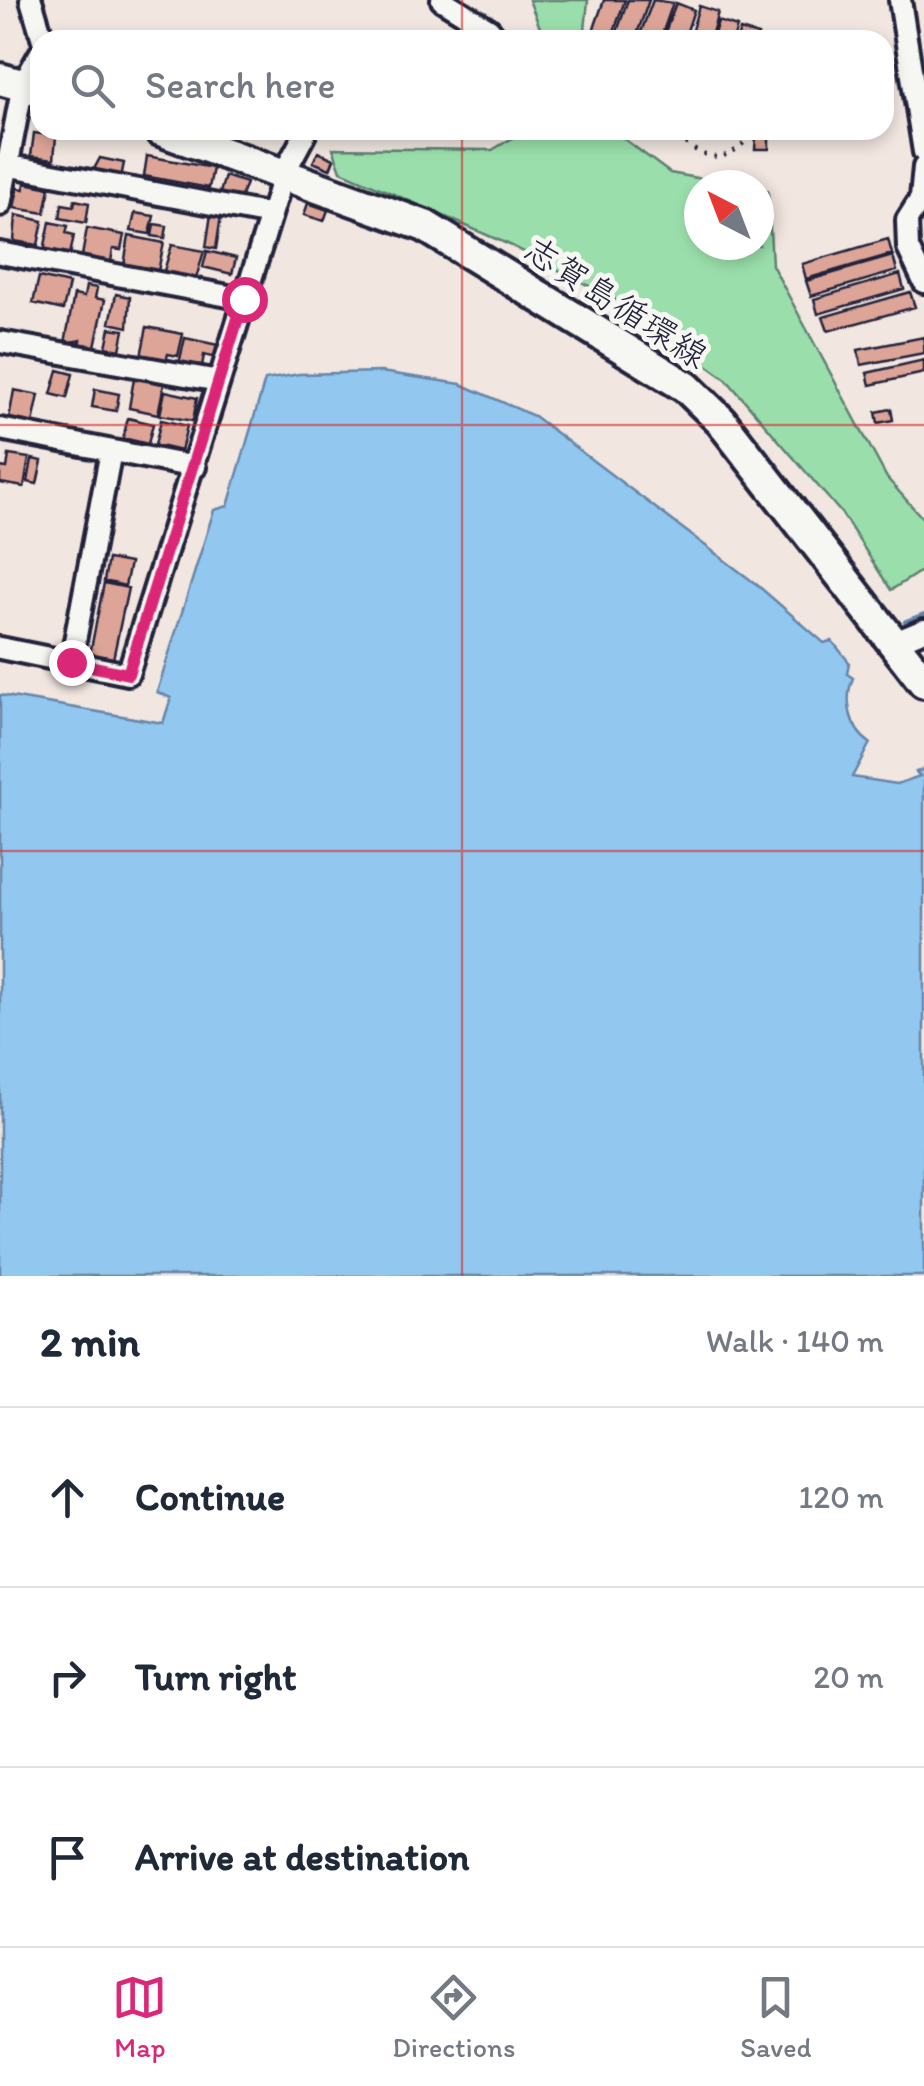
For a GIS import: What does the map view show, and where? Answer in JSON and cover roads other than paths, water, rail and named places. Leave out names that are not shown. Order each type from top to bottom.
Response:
[{"type":"main road","name":"志賀島循環線","points":[[190,140],[425,226],[686,386],[721,421],[924,682]]},
{"type":"street","points":[[31,0],[41,30]]},
{"type":"street","points":[[442,0],[484,30]]},
{"type":"street","points":[[900,0],[924,152]]},
{"type":"street","points":[[0,205],[21,84]]},
{"type":"street","points":[[0,648],[128,674],[196,467],[284,172],[302,140]]},
{"type":"street","points":[[4,165],[271,215]]},
{"type":"street","points":[[924,168],[921,198],[907,220],[908,248],[924,282]]},
{"type":"street","points":[[0,253],[244,299]]},
{"type":"street","points":[[0,342],[219,381]]},
{"type":"street","points":[[0,429],[196,467]]},
{"type":"street","points":[[71,662],[111,450]]},
{"type":"street","points":[[893,643],[924,630]]},
{"type":"water","points":[[381,372],[461,384],[534,416],[756,584],[824,643],[832,641],[849,662],[853,722],[870,743],[852,777],[897,784],[920,776],[916,772],[924,769],[924,1276],[0,1276],[0,695],[163,723],[171,698],[157,692],[214,510],[228,506],[265,380],[299,374]]},
{"type":"waterway","points":[[906,622],[924,615]]}]
